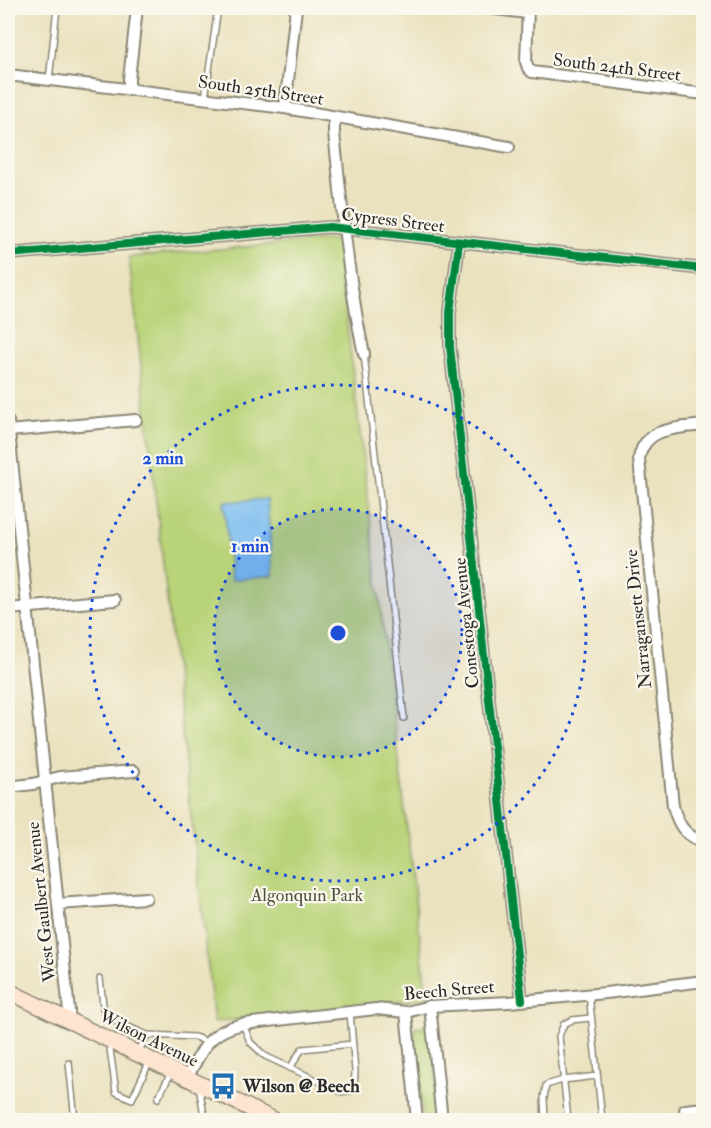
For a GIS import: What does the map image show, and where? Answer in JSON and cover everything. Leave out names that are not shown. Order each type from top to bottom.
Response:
[{"type":"street","points":[[129,90],[137,8]]},
{"type":"street","points":[[285,108],[296,8]]},
{"type":"street","points":[[487,8],[528,10]]},
{"type":"street","name":"South 24th Street","points":[[528,10],[526,55],[528,68],[538,74],[704,94]]},
{"type":"street","name":"South 25th Street","points":[[8,75],[285,108],[508,147]]},
{"type":"street","points":[[334,117],[344,228],[357,322],[364,354]]},
{"type":"street","name":"Cypress Street","points":[[8,254],[318,228],[344,228],[459,243],[704,269]]},
{"type":"street","name":"Conestoga Avenue","points":[[459,243],[449,331],[522,1000]]},
{"type":"street","points":[[8,428],[136,420]]},
{"type":"street","name":"Narragansett Drive","points":[[704,425],[671,428],[656,433],[645,442],[639,459],[673,806],[682,829],[690,836],[704,842]]},
{"type":"street","name":"West Gaulbert Avenue","points":[[8,428],[70,1021]]},
{"type":"street","points":[[8,609],[115,600]]},
{"type":"street","points":[[8,786],[33,784],[60,777],[134,771]]},
{"type":"street","points":[[58,904],[147,898]]},
{"type":"street","name":"Beech Street","points":[[192,1081],[208,1043],[214,1035],[227,1027],[376,1009],[406,1012],[430,1006],[588,994],[704,981]]},
{"type":"street","name":"Wilson Avenue","points":[[8,991],[274,1120]]},
{"type":"street","points":[[430,1006],[442,1120]]},
{"type":"street","points":[[406,1012],[417,1120]]},
{"type":"street","points":[[685,1110],[704,1108]]},
{"type":"lane","points":[[49,80],[57,8]]},
{"type":"lane","points":[[205,99],[218,8]]},
{"type":"lane","points":[[364,354],[404,718]]},
{"type":"lane","points":[[100,979],[104,1013],[108,1018],[147,1035],[195,1037],[208,1043]]},
{"type":"lane","points":[[588,994],[603,1120]]},
{"type":"lane","points":[[243,1024],[250,1042],[265,1056],[342,1092],[354,1090],[355,1071],[350,1012]]},
{"type":"lane","points":[[568,1120],[559,1036],[564,1024],[572,1020],[590,1018]]},
{"type":"lane","points":[[109,1040],[116,1092],[132,1099],[144,1057],[147,1035]]},
{"type":"lane","points":[[290,1068],[302,1049],[353,1044]]},
{"type":"lane","points":[[69,1063],[75,1120]]},
{"type":"lane","points":[[158,1098],[172,1071]]},
{"type":"lane","points":[[545,1120],[546,1085],[563,1080],[597,1076]]},
{"type":"lane","points":[[192,1081],[205,1120]]},
{"type":"green space","name":"Algonquin Park","points":[[337,239],[427,998],[214,1022],[129,257]]},
{"type":"green space","points":[[430,1026],[439,1120],[423,1120],[414,1028]]},
{"type":"water","points":[[267,499],[273,576],[231,580],[224,502]]},
{"type":"cycle path","points":[[8,254],[330,227],[704,269]]},
{"type":"cycle path","points":[[459,243],[450,312],[450,347],[522,1000]]},
{"type":"place","name":"Wilson @ Beech","points":[[223,1086]]}]
